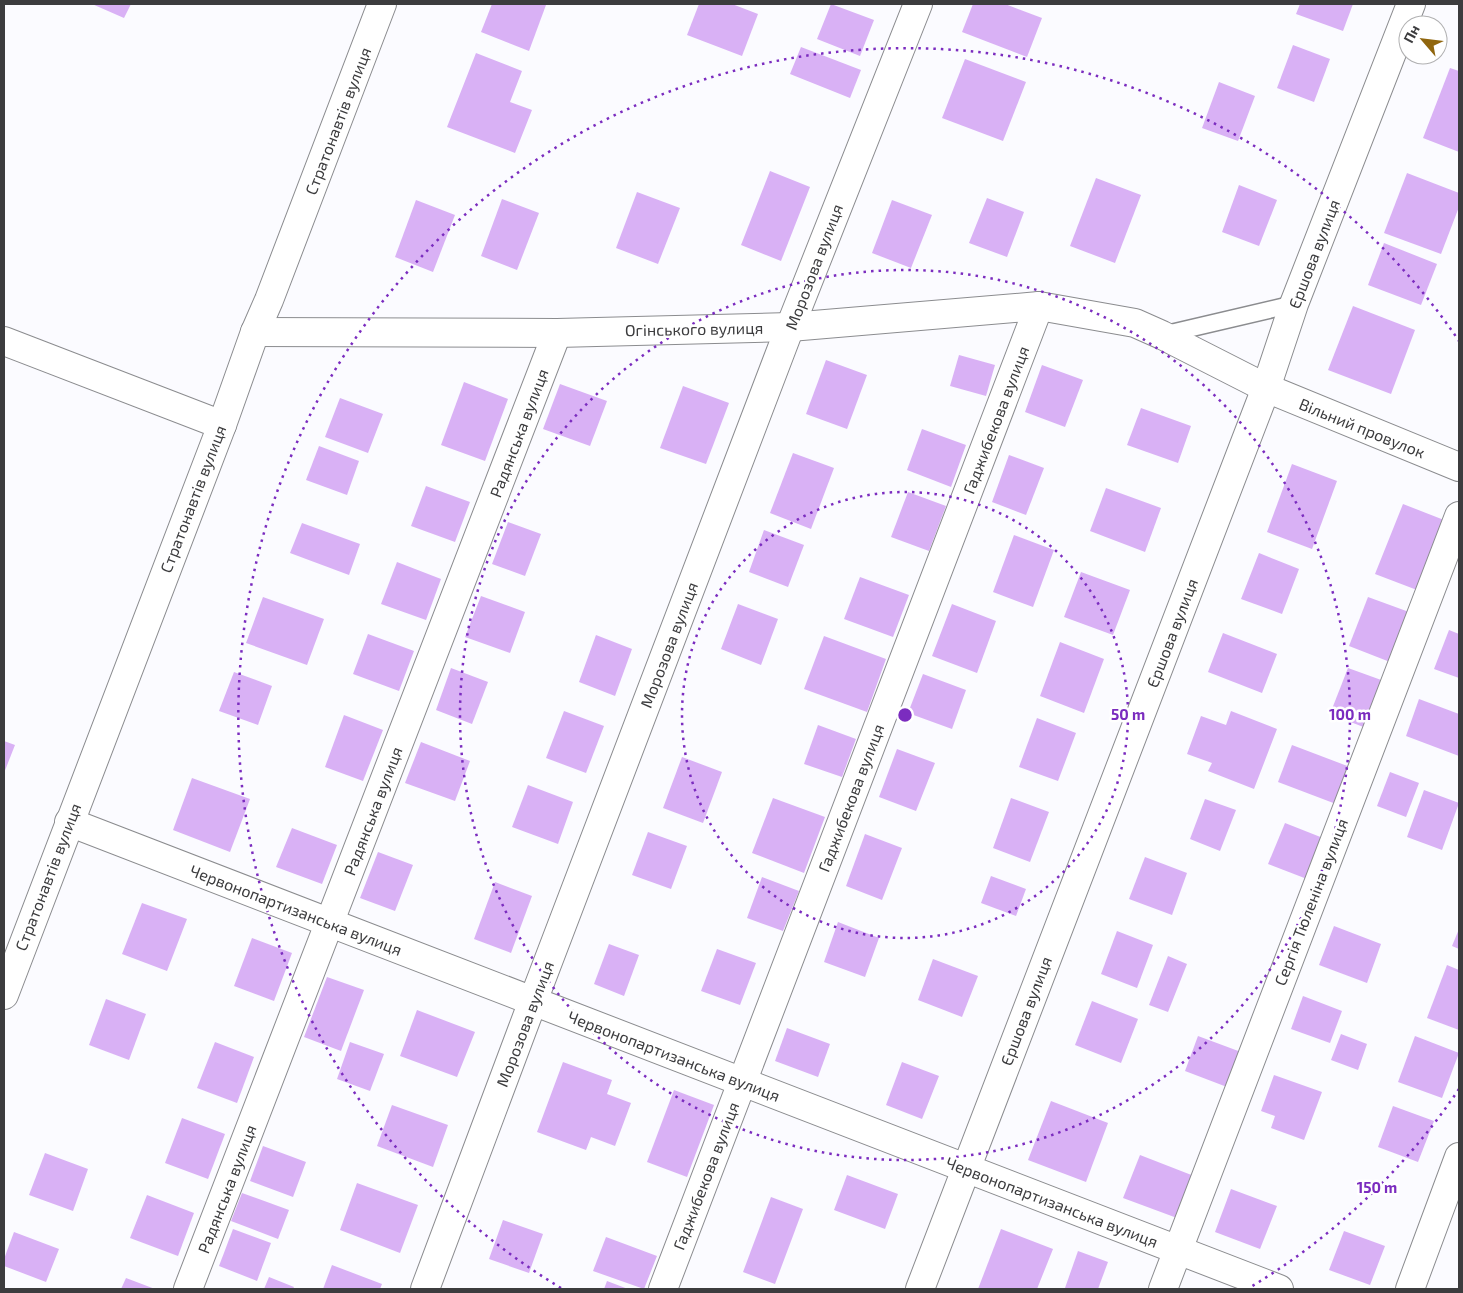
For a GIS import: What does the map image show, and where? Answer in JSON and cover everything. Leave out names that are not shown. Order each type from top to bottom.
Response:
[{"type":"street","name":"Стратонавтів вулиця","points":[[4,994],[382,4]]},
{"type":"street","name":"Морозова вулиця","points":[[425,1289],[790,327],[918,4]]},
{"type":"street","name":"Єршова вулиця","points":[[920,1289],[1266,388],[1294,304],[1411,4]]},
{"type":"street","name":"Огінського вулиця","points":[[256,332],[557,333],[790,327],[1039,306],[1135,323],[1266,388]]},
{"type":"street","name":"Гаджибекова вулиця","points":[[663,1289],[1039,306]]},
{"type":"street","name":"Радянська вулиця","points":[[188,1289],[557,333]]},
{"type":"street","points":[[4,341],[222,425]]},
{"type":"street","name":"Вільний провулок","points":[[1266,388],[1459,467]]},
{"type":"street","name":"Сергія Тюленіна вулиця","points":[[1163,1289],[1459,516]]},
{"type":"street","name":"Червонопартизанська вулиця","points":[[69,822],[1279,1289]]},
{"type":"street","points":[[1410,1289],[1459,1157]]},
{"type":"lane","points":[[1162,335],[1294,304]]},
{"type":"building","points":[[92,4],[131,4],[124,18]]},
{"type":"building","points":[[492,4],[546,5],[529,51],[481,32]]},
{"type":"building","points":[[699,4],[732,4],[758,14],[742,56],[687,35]]},
{"type":"building","points":[[831,4],[874,20],[860,56],[817,39]]},
{"type":"building","points":[[973,4],[1005,4],[1042,18],[1027,57],[962,32]]},
{"type":"building","points":[[1300,4],[1353,4],[1343,31],[1296,14]]},
{"type":"building","points":[[1293,45],[1330,59],[1314,102],[1277,88]]},
{"type":"building","points":[[801,47],[861,70],[850,98],[790,74]]},
{"type":"building","points":[[476,53],[522,71],[510,102],[532,110],[515,153],[447,127]]},
{"type":"building","points":[[965,59],[1026,82],[1003,141],[942,118]]},
{"type":"building","points":[[1450,68],[1459,71],[1459,152],[1423,138]]},
{"type":"building","points":[[1219,82],[1255,96],[1238,141],[1202,128]]},
{"type":"building","points":[[770,171],[810,187],[781,261],[741,245]]},
{"type":"building","points":[[1407,173],[1459,193],[1459,207],[1441,254],[1384,233]]},
{"type":"building","points":[[1096,178],[1141,195],[1115,263],[1070,246]]},
{"type":"building","points":[[1239,185],[1277,200],[1259,246],[1222,232]]},
{"type":"building","points":[[637,192],[680,208],[658,264],[616,248]]},
{"type":"building","points":[[987,198],[1024,212],[1007,257],[969,243]]},
{"type":"building","points":[[502,199],[539,213],[517,270],[481,256]]},
{"type":"building","points":[[416,200],[455,215],[433,272],[395,257]]},
{"type":"building","points":[[892,200],[932,215],[911,268],[872,253]]},
{"type":"building","points":[[1384,243],[1437,264],[1421,305],[1368,285]]},
{"type":"building","points":[[1353,306],[1415,330],[1391,394],[1328,370]]},
{"type":"building","points":[[959,355],[995,365],[986,396],[950,386]]},
{"type":"building","points":[[826,360],[867,375],[847,429],[806,414]]},
{"type":"building","points":[[1042,365],[1083,380],[1065,427],[1025,412]]},
{"type":"building","points":[[464,382],[508,399],[485,461],[441,445]]},
{"type":"building","points":[[560,384],[607,401],[590,446],[543,429]]},
{"type":"building","points":[[683,386],[729,403],[706,464],[660,448]]},
{"type":"building","points":[[340,398],[383,414],[368,453],[325,437]]},
{"type":"building","points":[[1141,408],[1191,426],[1178,463],[1127,445]]},
{"type":"building","points":[[922,429],[966,445],[951,487],[907,470]]},
{"type":"building","points":[[319,446],[359,461],[347,495],[306,480]]},
{"type":"building","points":[[793,453],[834,468],[811,529],[770,513]]},
{"type":"building","points":[[1009,455],[1044,468],[1026,515],[992,502]]},
{"type":"building","points":[[1292,464],[1337,481],[1312,549],[1267,532]]},
{"type":"building","points":[[426,486],[470,502],[455,542],[411,526]]},
{"type":"building","points":[[1106,488],[1161,508],[1145,552],[1090,531]]},
{"type":"building","points":[[908,492],[946,506],[929,551],[891,537]]},
{"type":"building","points":[[1403,504],[1444,520],[1417,590],[1375,574]]},
{"type":"building","points":[[508,522],[541,534],[525,576],[492,564]]},
{"type":"building","points":[[302,523],[360,544],[349,575],[290,553]]},
{"type":"building","points":[[764,530],[804,545],[788,587],[749,572]]},
{"type":"building","points":[[1014,535],[1054,550],[1033,607],[993,592]]},
{"type":"building","points":[[1259,553],[1299,569],[1282,614],[1241,599]]},
{"type":"building","points":[[397,562],[441,579],[426,620],[381,604]]},
{"type":"building","points":[[1081,572],[1130,590],[1113,635],[1064,617]]},
{"type":"building","points":[[860,577],[909,595],[893,637],[844,619]]},
{"type":"building","points":[[481,596],[525,612],[510,653],[465,637]]},
{"type":"building","points":[[263,597],[324,619],[307,665],[246,643]]},
{"type":"building","points":[[1368,597],[1409,612],[1390,662],[1349,646]]},
{"type":"building","points":[[738,604],[778,619],[761,665],[721,649]]},
{"type":"building","points":[[952,604],[996,621],[977,673],[932,656]]},
{"type":"building","points":[[1449,630],[1459,634],[1459,678],[1434,669]]},
{"type":"building","points":[[1223,633],[1277,654],[1262,693],[1208,672]]},
{"type":"building","points":[[368,634],[414,651],[399,691],[353,674]]},
{"type":"building","points":[[596,635],[632,649],[615,696],[579,682]]},
{"type":"building","points":[[824,636],[886,659],[867,712],[804,689]]},
{"type":"building","points":[[1060,642],[1104,659],[1084,713],[1040,696]]},
{"type":"building","points":[[451,668],[488,682],[472,724],[436,710]]},
{"type":"building","points":[[1348,668],[1384,681],[1366,728],[1330,714]]},
{"type":"building","points":[[234,672],[272,686],[258,725],[219,711]]},
{"type":"building","points":[[923,674],[966,690],[952,729],[908,713]]},
{"type":"building","points":[[1419,699],[1459,714],[1459,756],[1406,736]]},
{"type":"building","points":[[564,711],[604,726],[586,773],[546,758]]},
{"type":"building","points":[[1231,711],[1277,729],[1254,789],[1208,771],[1212,763],[1187,754],[1201,716],[1226,725]]},
{"type":"building","points":[[344,715],[383,730],[363,781],[325,767]]},
{"type":"building","points":[[1037,718],[1076,733],[1058,781],[1019,767]]},
{"type":"building","points":[[818,725],[856,739],[842,777],[804,764]]},
{"type":"building","points":[[4,741],[15,745],[4,773]]},
{"type":"building","points":[[421,742],[470,761],[455,801],[405,783]]},
{"type":"building","points":[[1292,745],[1350,767],[1336,804],[1278,782]]},
{"type":"building","points":[[897,749],[935,763],[916,811],[879,797]]},
{"type":"building","points":[[682,757],[722,772],[703,823],[663,808]]},
{"type":"building","points":[[1390,772],[1419,783],[1406,817],[1377,806]]},
{"type":"building","points":[[192,778],[250,799],[230,852],[173,830]]},
{"type":"building","points":[[528,785],[573,802],[558,844],[512,827]]},
{"type":"building","points":[[1424,790],[1459,803],[1442,850],[1407,837]]},
{"type":"building","points":[[773,798],[825,817],[804,873],[752,853]]},
{"type":"building","points":[[1011,798],[1049,812],[1030,862],[993,848]]},
{"type":"building","points":[[1205,799],[1236,810],[1220,851],[1190,839]]},
{"type":"building","points":[[1285,823],[1323,838],[1307,879],[1268,864]]},
{"type":"building","points":[[292,828],[337,845],[322,884],[276,867]]},
{"type":"building","points":[[648,832],[687,846],[671,889],[632,875]]},
{"type":"building","points":[[865,834],[902,848],[882,900],[846,886]]},
{"type":"building","points":[[378,852],[413,865],[395,911],[360,898]]},
{"type":"building","points":[[1145,857],[1187,873],[1172,915],[1129,899]]},
{"type":"building","points":[[991,876],[1026,889],[1016,916],[981,903]]},
{"type":"building","points":[[762,877],[799,891],[783,931],[747,918]]},
{"type":"building","points":[[495,882],[532,896],[511,953],[474,939]]},
{"type":"building","points":[[142,903],[187,919],[167,971],[122,954]]},
{"type":"building","points":[[838,922],[879,938],[865,977],[824,962]]},
{"type":"building","points":[[1334,926],[1381,944],[1367,983],[1319,965]]},
{"type":"building","points":[[1459,929],[1459,949],[1452,946]]},
{"type":"building","points":[[1117,931],[1153,945],[1137,988],[1101,974]]},
{"type":"building","points":[[252,938],[292,953],[274,1001],[234,986]]},
{"type":"building","points":[[609,944],[639,955],[624,996],[594,984]]},
{"type":"building","points":[[717,949],[756,963],[740,1005],[701,991]]},
{"type":"building","points":[[1168,956],[1187,964],[1168,1012],[1149,1005]]},
{"type":"building","points":[[933,959],[978,976],[962,1017],[918,1000]]},
{"type":"building","points":[[1447,965],[1459,970],[1459,1030],[1427,1018]]},
{"type":"building","points":[[327,977],[364,990],[341,1051],[304,1037]]},
{"type":"building","points":[[1303,996],[1342,1011],[1330,1043],[1291,1029]]},
{"type":"building","points":[[106,999],[146,1014],[129,1060],[89,1045]]},
{"type":"building","points":[[1092,1001],[1138,1019],[1121,1063],[1075,1045]]},
{"type":"building","points":[[417,1010],[475,1032],[457,1077],[400,1056]]},
{"type":"building","points":[[787,1028],[830,1044],[818,1077],[775,1061]]},
{"type":"building","points":[[1341,1034],[1367,1044],[1358,1070],[1331,1060]]},
{"type":"building","points":[[1198,1036],[1241,1052],[1227,1087],[1185,1071]]},
{"type":"building","points":[[1415,1036],[1459,1053],[1442,1098],[1398,1082]]},
{"type":"building","points":[[215,1042],[254,1057],[237,1103],[197,1088]]},
{"type":"building","points":[[350,1042],[384,1054],[370,1091],[337,1079]]},
{"type":"building","points":[[563,1062],[612,1080],[607,1094],[631,1103],[615,1146],[591,1137],[586,1150],[537,1132]]},
{"type":"building","points":[[902,1062],[939,1076],[922,1119],[886,1105]]},
{"type":"building","points":[[1274,1075],[1322,1092],[1304,1140],[1271,1128],[1275,1116],[1261,1111]]},
{"type":"building","points":[[674,1090],[714,1105],[687,1177],[647,1162]]},
{"type":"building","points":[[1051,1101],[1108,1123],[1086,1182],[1028,1160]]},
{"type":"building","points":[[392,1105],[448,1125],[433,1167],[377,1146]]},
{"type":"building","points":[[1393,1106],[1434,1121],[1418,1162],[1378,1147]]},
{"type":"building","points":[[182,1118],[225,1134],[208,1179],[165,1163]]},
{"type":"building","points":[[263,1146],[306,1162],[293,1197],[250,1181]]},
{"type":"building","points":[[45,1153],[88,1169],[73,1211],[29,1195]]},
{"type":"building","points":[[1140,1155],[1194,1176],[1177,1218],[1123,1198]]},
{"type":"building","points":[[847,1175],[898,1194],[885,1229],[834,1210]]},
{"type":"building","points":[[357,1183],[418,1205],[400,1253],[340,1230]]},
{"type":"building","points":[[1231,1189],[1277,1206],[1260,1249],[1215,1232]]},
{"type":"building","points":[[242,1193],[289,1210],[278,1239],[231,1221]]},
{"type":"building","points":[[147,1195],[194,1213],[178,1256],[130,1238]]},
{"type":"building","points":[[771,1197],[803,1209],[775,1284],[743,1272]]},
{"type":"building","points":[[503,1220],[543,1234],[529,1273],[489,1259]]},
{"type":"building","points":[[233,1229],[271,1243],[257,1281],[219,1266]]},
{"type":"building","points":[[1001,1229],[1053,1249],[1037,1289],[978,1289]]},
{"type":"building","points":[[1344,1231],[1385,1246],[1370,1285],[1329,1270]]},
{"type":"building","points":[[14,1232],[59,1249],[46,1282],[4,1266],[4,1259]]},
{"type":"building","points":[[606,1237],[657,1256],[644,1289],[593,1271]]},
{"type":"building","points":[[1078,1251],[1108,1262],[1098,1289],[1065,1288]]},
{"type":"building","points":[[332,1265],[382,1284],[380,1289],[323,1289]]},
{"type":"building","points":[[269,1277],[294,1287],[293,1289],[264,1289]]},
{"type":"building","points":[[126,1278],[155,1289],[121,1289]]},
{"type":"building","points":[[607,1281],[628,1289],[604,1289]]}]
